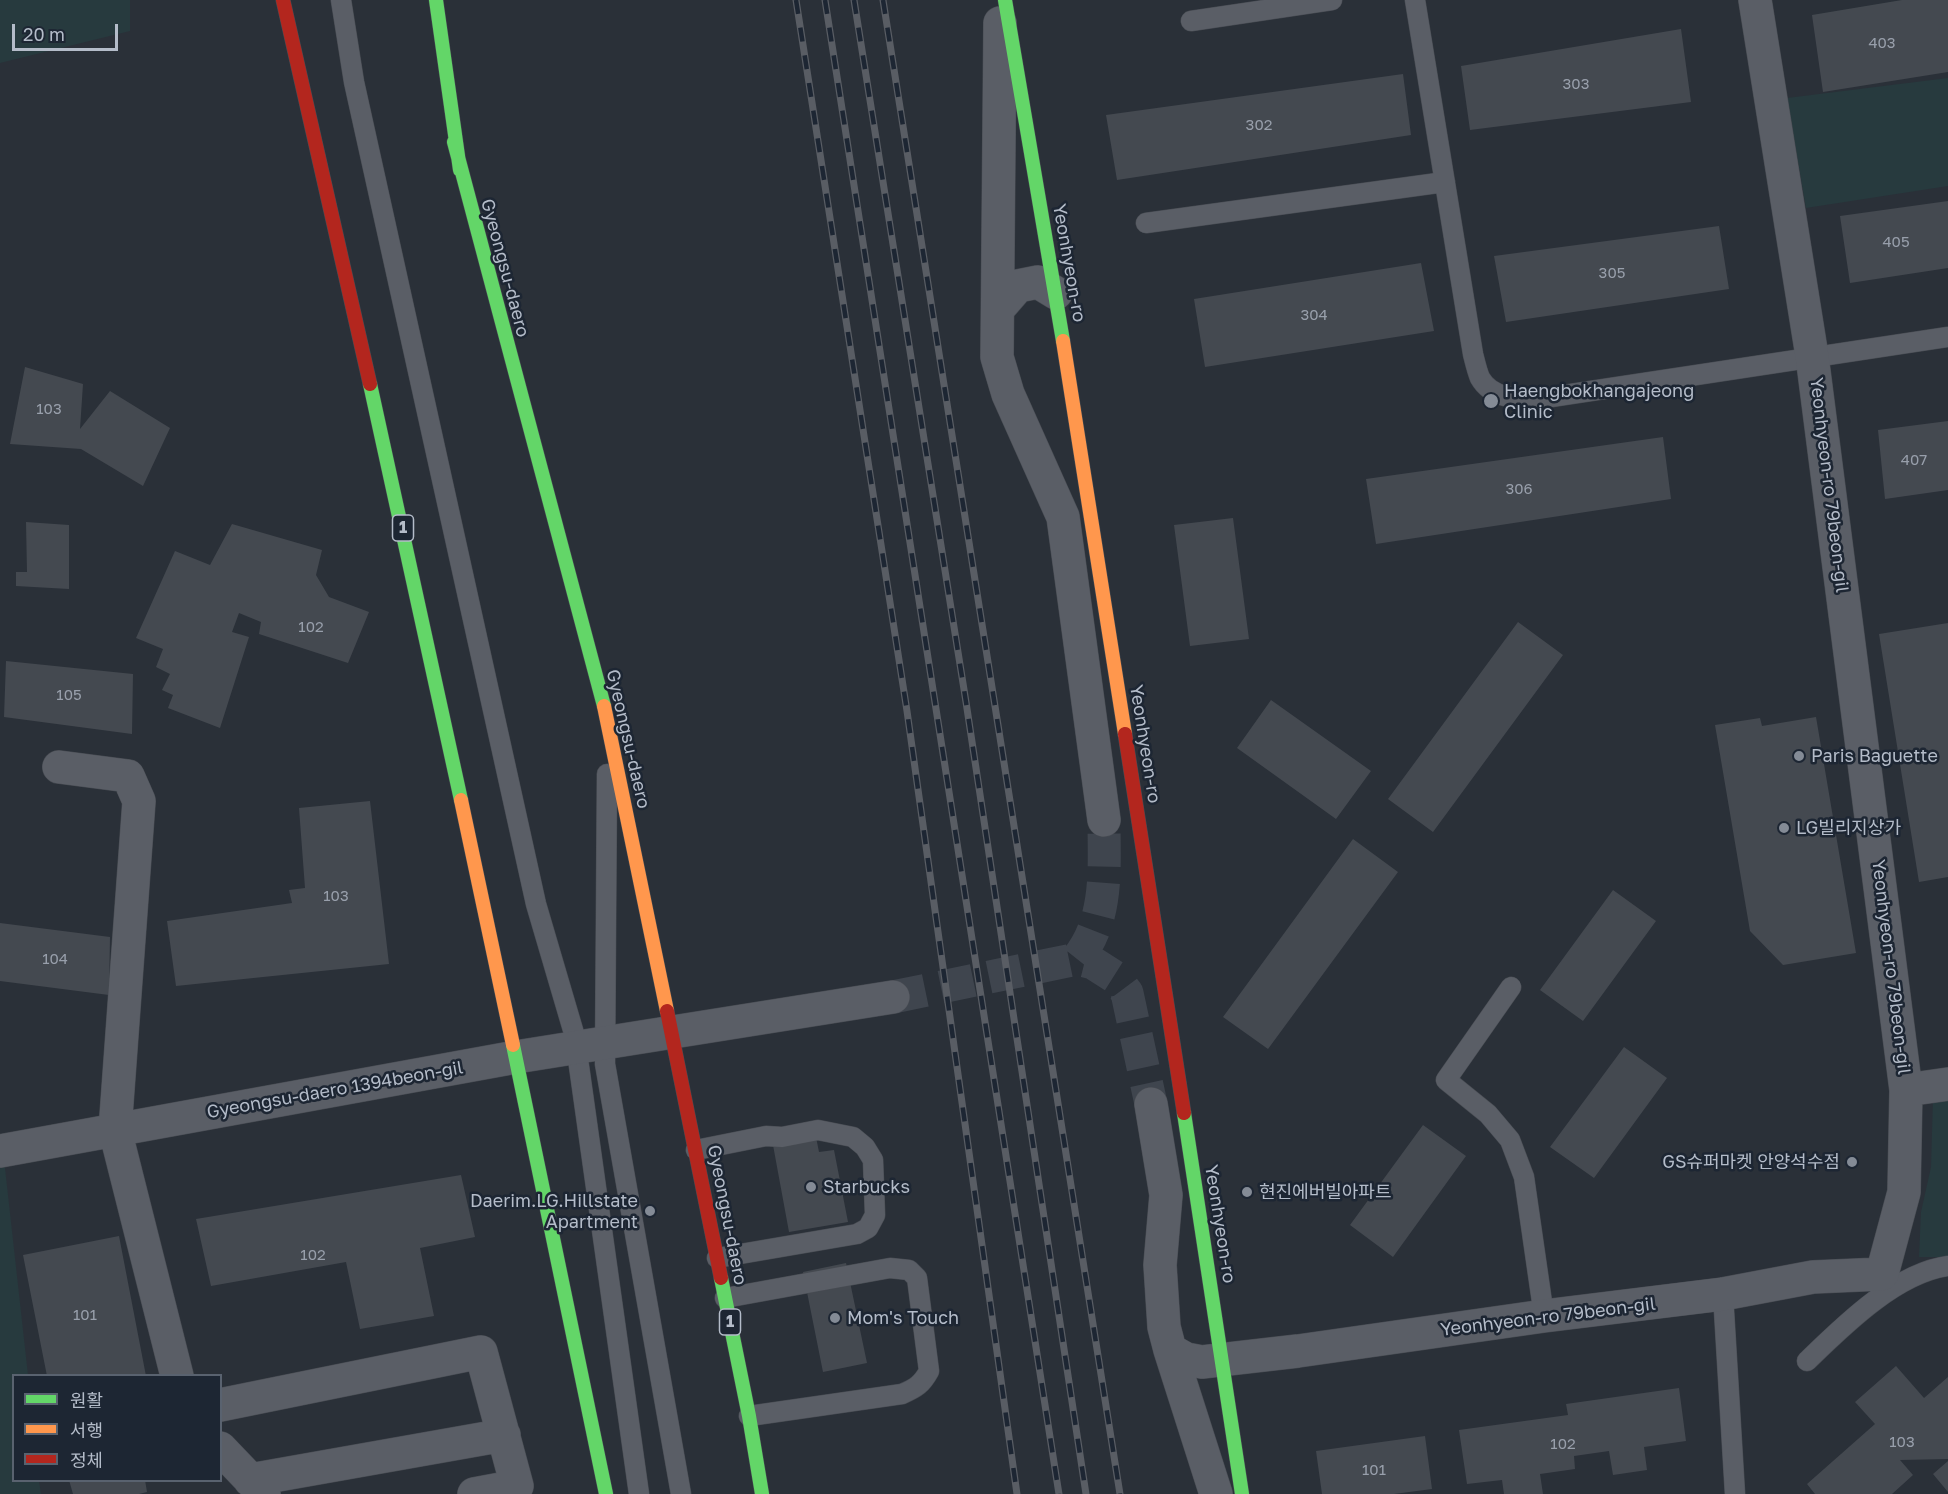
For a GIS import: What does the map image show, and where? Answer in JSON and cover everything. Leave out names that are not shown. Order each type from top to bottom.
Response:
[{"type":"main road","name":"1","points":[[284,0],[411,564],[516,1057]]},
{"type":"main road","points":[[436,0],[460,170]]},
{"type":"main road","name":"Yeonhyeon-ro","points":[[1005,0],[1056,293],[1242,1494]]},
{"type":"main road","name":"Gyeongsu-daero","points":[[423,11],[460,170],[608,721],[749,1416],[762,1494]]},
{"type":"main road","points":[[452,11],[460,170]]},
{"type":"main road","points":[[516,1057],[606,1494]]},
{"type":"street","points":[[1000,0],[997,357],[1008,394],[1063,517],[1104,820]]},
{"type":"street","name":"Yeonhyeon-ro 79beon-gil","points":[[1170,1350],[1186,1359],[1202,1362],[1723,1294],[1813,1277],[1882,1274],[1904,1192],[1906,1090],[1812,356],[1755,0]]},
{"type":"street","points":[[998,309],[1018,286],[1038,282],[1056,293]]},
{"type":"street","points":[[59,767],[128,776],[139,801],[115,1130],[176,1374]]},
{"type":"street","name":"Gyeongsu-daero 1394beon-gil","points":[[0,1151],[591,1044],[893,997]]},
{"type":"street","points":[[1906,1090],[1948,1084]]},
{"type":"street","points":[[1151,1104],[1166,1195],[1160,1266],[1164,1328],[1216,1494]]},
{"type":"street","points":[[222,1405],[481,1352],[517,1486],[474,1494]]},
{"type":"street","points":[[222,1450],[257,1487],[504,1435]]},
{"type":"lane","points":[[341,0],[354,81],[534,893],[591,1044],[605,1064],[681,1494]]},
{"type":"lane","points":[[1191,21],[1332,0]]},
{"type":"lane","points":[[1415,0],[1473,354],[1480,378],[1500,395],[1538,399],[1948,337]]},
{"type":"lane","points":[[1146,223],[1445,182]]},
{"type":"lane","points":[[608,721],[591,1044],[578,1059],[639,1494]]},
{"type":"lane","points":[[1511,987],[1446,1080],[1488,1114],[1510,1140],[1524,1177],[1544,1316]]},
{"type":"lane","points":[[696,1150],[766,1136],[782,1137],[818,1130],[853,1137],[865,1147],[873,1160],[875,1215],[868,1228],[857,1234],[717,1258]]},
{"type":"lane","points":[[1807,1361],[1835,1334],[1884,1295],[1914,1277],[1948,1266]]},
{"type":"lane","points":[[725,1298],[890,1268],[909,1270],[917,1278],[929,1371],[924,1382],[902,1394],[749,1416]]},
{"type":"lane","points":[[1723,1294],[1735,1494]]},
{"type":"green space","points":[[0,0],[130,0],[130,31],[0,63]]},
{"type":"green space","points":[[1948,78],[1948,186],[1806,208],[1787,98]]},
{"type":"green space","points":[[1948,1094],[1948,1257],[1919,1257],[1921,1212],[1931,1167],[1933,1097]]},
{"type":"green space","points":[[3,1150],[28,1374],[12,1374],[12,1482],[39,1482],[41,1494],[0,1494],[0,1151]]},
{"type":"building","points":[[1902,0],[1948,0],[1948,72],[1823,92],[1812,15]]},
{"type":"building","points":[[1681,29],[1691,102],[1470,130],[1461,66]]},
{"type":"building","points":[[1403,74],[1411,135],[1117,180],[1106,115]]},
{"type":"building","points":[[1948,201],[1948,268],[1850,283],[1840,216]]},
{"type":"building","points":[[1719,226],[1729,289],[1506,322],[1494,256]]},
{"type":"building","points":[[1421,263],[1434,331],[1205,367],[1194,299]]},
{"type":"building","points":[[25,367],[83,384],[80,429],[110,391],[170,428],[143,486],[81,449],[10,444]]},
{"type":"building","points":[[1948,421],[1948,490],[1885,499],[1878,430]]},
{"type":"building","points":[[1663,437],[1671,499],[1376,544],[1366,479]]},
{"type":"building","points":[[1233,518],[1249,639],[1190,646],[1174,525]]},
{"type":"building","points":[[26,522],[69,525],[69,589],[16,586],[16,572],[27,572]]},
{"type":"building","points":[[232,524],[322,550],[316,575],[329,597],[369,612],[348,663],[259,634],[261,622],[239,613],[232,632],[249,637],[220,728],[168,708],[173,695],[162,690],[170,674],[156,667],[163,649],[136,638],[175,551],[210,565]]},
{"type":"building","points":[[1518,622],[1563,655],[1433,832],[1388,799]]},
{"type":"building","points":[[1948,623],[1948,877],[1919,882],[1879,634]]},
{"type":"building","points":[[6,661],[133,674],[132,734],[4,717]]},
{"type":"building","points":[[1271,700],[1371,771],[1336,819],[1237,748]]},
{"type":"building","name":"LG빌리지상가","points":[[1816,717],[1856,953],[1783,965],[1750,931],[1715,725],[1760,718],[1762,726]]},
{"type":"building","points":[[370,801],[389,964],[176,986],[167,921],[292,903],[289,890],[305,888],[299,808]]},
{"type":"building","points":[[1353,839],[1398,872],[1268,1049],[1223,1017]]},
{"type":"building","points":[[1613,890],[1656,921],[1583,1021],[1540,990]]},
{"type":"building","points":[[0,923],[110,937],[109,995],[0,981]]},
{"type":"building","points":[[1624,1047],[1667,1078],[1594,1178],[1550,1147]]},
{"type":"building","points":[[1423,1125],[1466,1156],[1393,1257],[1350,1225]]},
{"type":"building","name":"Starbucks","points":[[816,1137],[819,1152],[834,1150],[848,1222],[789,1232],[773,1145]]},
{"type":"building","points":[[461,1175],[475,1237],[420,1248],[434,1316],[360,1329],[346,1262],[211,1286],[196,1219]]},
{"type":"building","points":[[119,1236],[146,1374],[47,1374],[23,1255]]},
{"type":"building","name":"Mom's Touch","points":[[846,1263],[867,1363],[823,1372],[803,1272]]},
{"type":"building","points":[[1896,1366],[1924,1398],[1948,1377],[1948,1459],[1900,1460],[1913,1475],[1892,1494],[1815,1494],[1807,1484],[1875,1424],[1855,1402]]},
{"type":"building","points":[[1679,1388],[1686,1441],[1644,1447],[1647,1470],[1613,1475],[1609,1451],[1574,1456],[1575,1469],[1540,1474],[1543,1494],[1504,1494],[1502,1480],[1467,1484],[1459,1430],[1568,1415],[1566,1404]]},
{"type":"building","points":[[1425,1436],[1432,1489],[1394,1494],[1322,1494],[1316,1451]]},
{"type":"building","points":[[1948,1461],[1948,1492],[1933,1474]]},
{"type":"building","points":[[70,1482],[145,1482],[147,1492],[139,1494],[73,1494]]},
{"type":"tunnel","points":[[1077,959],[1095,927],[1100,910],[1104,875],[1104,820]]},
{"type":"tunnel","points":[[893,997],[1077,959],[1093,963],[1115,977],[1127,993],[1151,1104]]},
{"type":"railway","points":[[796,0],[907,711],[1017,1494]]},
{"type":"railway","points":[[825,0],[1059,1494]]},
{"type":"railway","points":[[854,0],[966,702],[1086,1494]]},
{"type":"railway","points":[[883,0],[1120,1494]]},
{"type":"traffic: fast","points":[[436,0],[460,170]]},
{"type":"traffic: fast","points":[[1005,0],[1063,341]]},
{"type":"traffic: fast","points":[[454,142],[604,706]]},
{"type":"traffic: fast","points":[[370,384],[461,800]]},
{"type":"traffic: fast","points":[[513,1045],[606,1494]]},
{"type":"traffic: fast","points":[[1184,1113],[1242,1494]]},
{"type":"traffic: fast","points":[[721,1278],[762,1494]]},
{"type":"traffic: slow","points":[[1063,341],[1125,734]]},
{"type":"traffic: slow","points":[[604,706],[667,1011]]},
{"type":"traffic: slow","points":[[461,800],[513,1045]]},
{"type":"traffic: jam","points":[[283,0],[370,384]]},
{"type":"traffic: jam","points":[[1125,734],[1184,1113]]},
{"type":"traffic: jam","points":[[667,1011],[721,1278]]},
{"type":"place","name":"Haengbokhangajeong Clinic","points":[[1491,401]]},
{"type":"place","name":"Paris Baguette","points":[[1799,756]]},
{"type":"place","name":"LG빌리지상가","points":[[1784,828]]},
{"type":"place","name":"GS슈퍼마켓 안양석수점","points":[[1852,1162]]},
{"type":"place","name":"Starbucks","points":[[811,1187]]},
{"type":"place","name":"현진에버빌아파트","points":[[1247,1192]]},
{"type":"place","name":"Daerim.LG.Hillstate Apartment","points":[[650,1211]]},
{"type":"place","name":"Mom's Touch","points":[[835,1318]]}]
